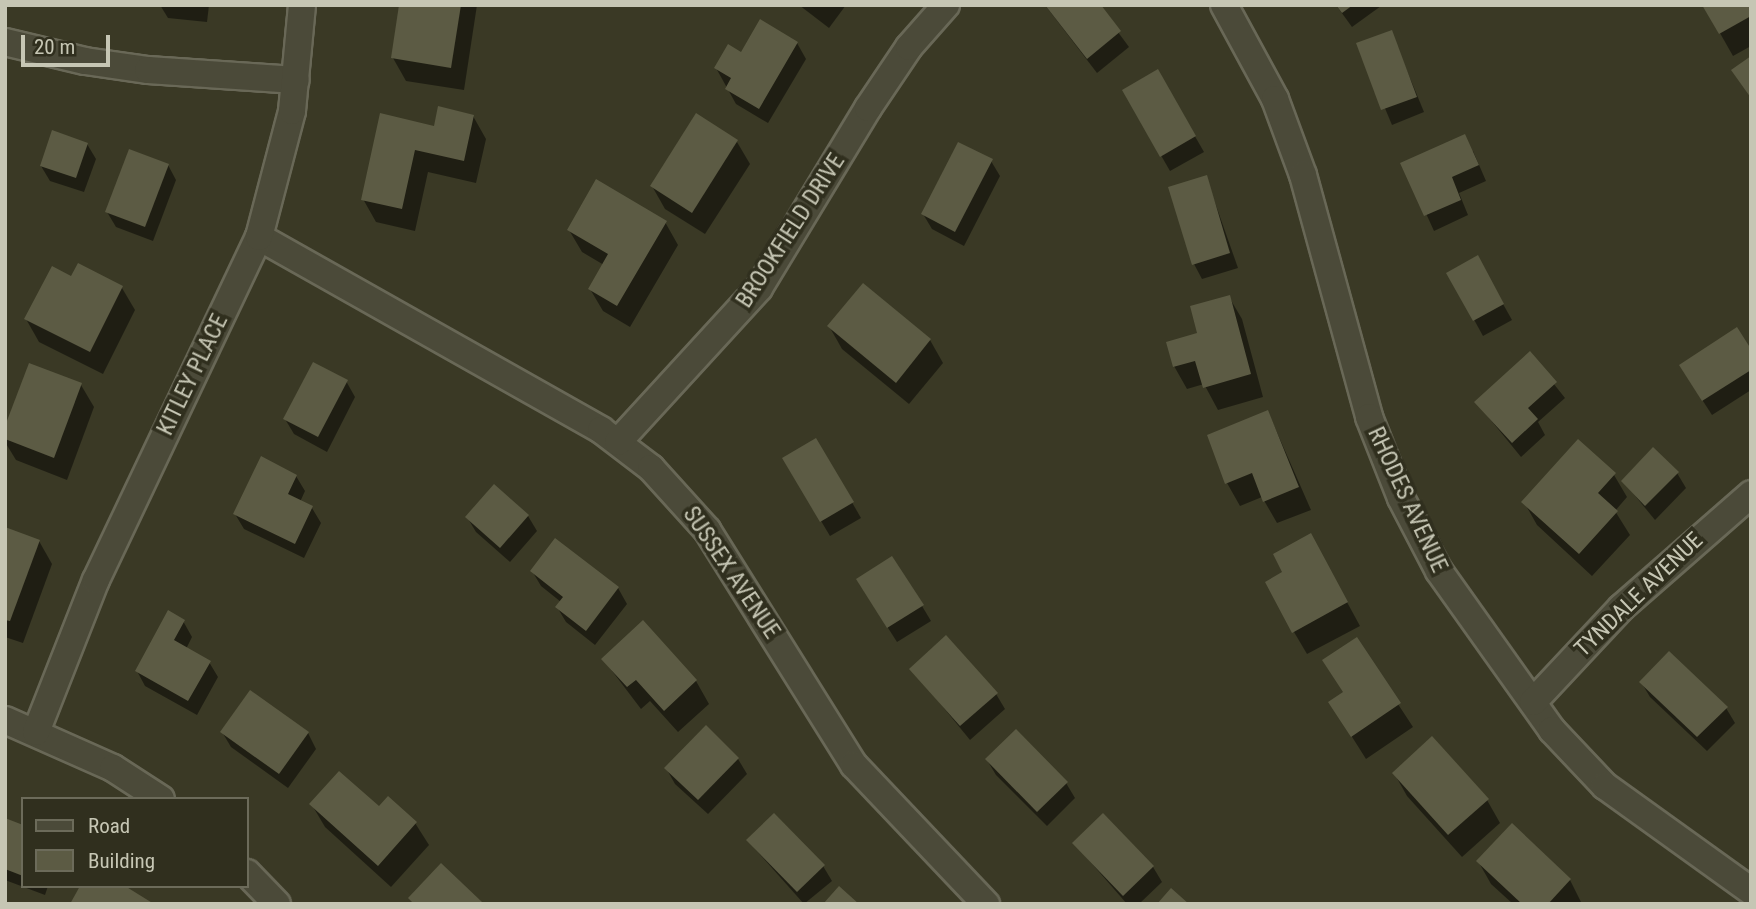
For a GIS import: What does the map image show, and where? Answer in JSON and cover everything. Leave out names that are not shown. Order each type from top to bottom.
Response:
[{"type":"street","name":"KITLEY PLACE","points":[[36,733],[96,580],[259,237],[276,184],[296,80],[302,5]]},
{"type":"street","name":"BROOKFIELD DRIVE","points":[[618,442],[759,288],[868,108],[909,47],[946,5]]},
{"type":"street","name":"RHODES AVENUE","points":[[1224,5],[1275,99],[1303,175],[1355,375],[1401,498],[1462,608],[1552,730],[1605,786],[1751,891]]},
{"type":"street","points":[[5,42],[85,61],[148,70],[296,80]]},
{"type":"street","name":"SUSSEX AVENUE","points":[[259,237],[618,442],[651,468],[707,530],[854,765],[986,904]]},
{"type":"street","name":"TYNDALE AVENUE","points":[[1532,702],[1621,608],[1751,494]]},
{"type":"street","points":[[5,720],[113,768],[158,797]]},
{"type":"street","points":[[248,874],[277,904]]},
{"type":"building","points":[[399,5],[461,5],[451,68],[391,58]]},
{"type":"building","points":[[1045,5],[1101,5],[1121,31],[1087,59]]},
{"type":"building","points":[[1336,5],[1353,5],[1342,13]]},
{"type":"building","points":[[1702,5],[1751,5],[1751,16],[1719,34]]},
{"type":"building","points":[[760,19],[798,42],[759,109],[725,89],[731,78],[714,68],[728,44],[741,52]]},
{"type":"building","points":[[1392,30],[1417,97],[1381,110],[1356,43]]},
{"type":"building","points":[[1751,56],[1751,98],[1731,70]]},
{"type":"building","points":[[1158,69],[1196,136],[1160,157],[1122,90]]},
{"type":"building","points":[[438,106],[474,115],[464,161],[415,150],[402,209],[361,200],[380,113],[434,126]]},
{"type":"building","points":[[696,113],[738,140],[692,213],[650,186]]},
{"type":"building","points":[[52,130],[88,143],[76,178],[40,166]]},
{"type":"building","points":[[1465,134],[1479,165],[1452,177],[1461,200],[1424,216],[1400,163]]},
{"type":"building","points":[[958,142],[993,159],[955,232],[921,214]]},
{"type":"building","points":[[129,149],[169,164],[145,227],[105,212]]},
{"type":"building","points":[[1207,175],[1230,253],[1192,265],[1168,187]]},
{"type":"building","points":[[596,179],[667,221],[617,306],[588,289],[608,254],[567,230]]},
{"type":"building","points":[[1478,255],[1504,304],[1473,321],[1446,273]]},
{"type":"building","points":[[78,263],[123,286],[90,352],[24,319],[52,266],[71,276]]},
{"type":"building","points":[[863,283],[931,339],[896,383],[827,326]]},
{"type":"building","points":[[1230,295],[1251,374],[1203,388],[1195,361],[1173,367],[1166,342],[1197,333],[1190,306]]},
{"type":"building","points":[[1737,327],[1751,349],[1751,370],[1702,401],[1679,365]]},
{"type":"building","points":[[1530,351],[1557,382],[1528,408],[1538,419],[1512,443],[1474,402]]},
{"type":"building","points":[[313,362],[348,380],[318,437],[283,419]]},
{"type":"building","points":[[29,363],[82,383],[54,458],[5,439],[5,426]]},
{"type":"building","points":[[1268,410],[1299,487],[1263,502],[1252,473],[1225,484],[1207,435]]},
{"type":"building","points":[[816,438],[854,502],[820,522],[782,458]]},
{"type":"building","points":[[1578,439],[1616,473],[1598,493],[1618,511],[1579,554],[1521,502]]},
{"type":"building","points":[[1653,447],[1679,472],[1645,506],[1621,481]]},
{"type":"building","points":[[261,456],[297,475],[288,494],[313,506],[295,544],[233,514]]},
{"type":"building","points":[[494,484],[529,515],[500,548],[465,517]]},
{"type":"building","points":[[5,527],[40,540],[10,621],[5,620]]},
{"type":"building","points":[[1311,533],[1348,602],[1292,633],[1265,582],[1282,572],[1273,554]]},
{"type":"building","points":[[555,538],[619,587],[586,631],[555,607],[563,597],[530,571]]},
{"type":"building","points":[[892,556],[924,605],[887,628],[856,579]]},
{"type":"building","points":[[168,610],[185,620],[174,640],[211,661],[188,701],[135,671]]},
{"type":"building","points":[[643,620],[697,680],[664,711],[636,680],[627,687],[601,659]]},
{"type":"building","points":[[946,635],[998,693],[960,726],[909,669]]},
{"type":"building","points":[[1357,637],[1401,703],[1351,737],[1328,702],[1343,692],[1322,660]]},
{"type":"building","points":[[1669,651],[1728,707],[1697,737],[1639,682]]},
{"type":"building","points":[[250,690],[309,732],[279,774],[220,732]]},
{"type":"building","points":[[706,725],[739,758],[698,800],[664,768]]},
{"type":"building","points":[[1016,729],[1068,782],[1037,812],[985,759]]},
{"type":"building","points":[[1432,736],[1489,799],[1448,835],[1392,773]]},
{"type":"building","points":[[339,771],[379,806],[388,796],[417,822],[378,866],[309,804]]},
{"type":"building","points":[[774,813],[825,865],[797,892],[746,840]]},
{"type":"building","points":[[1103,813],[1154,866],[1123,896],[1072,843]]},
{"type":"building","points":[[5,818],[21,824],[21,875],[5,869]]},
{"type":"building","points":[[1512,823],[1571,879],[1548,904],[1522,904],[1476,861]]},
{"type":"building","points":[[441,863],[482,902],[481,904],[414,904],[408,898]]},
{"type":"building","points":[[839,886],[859,904],[823,904]]},
{"type":"building","points":[[79,888],[128,888],[154,904],[70,904]]},
{"type":"building","points":[[1171,888],[1189,904],[1157,904]]}]
